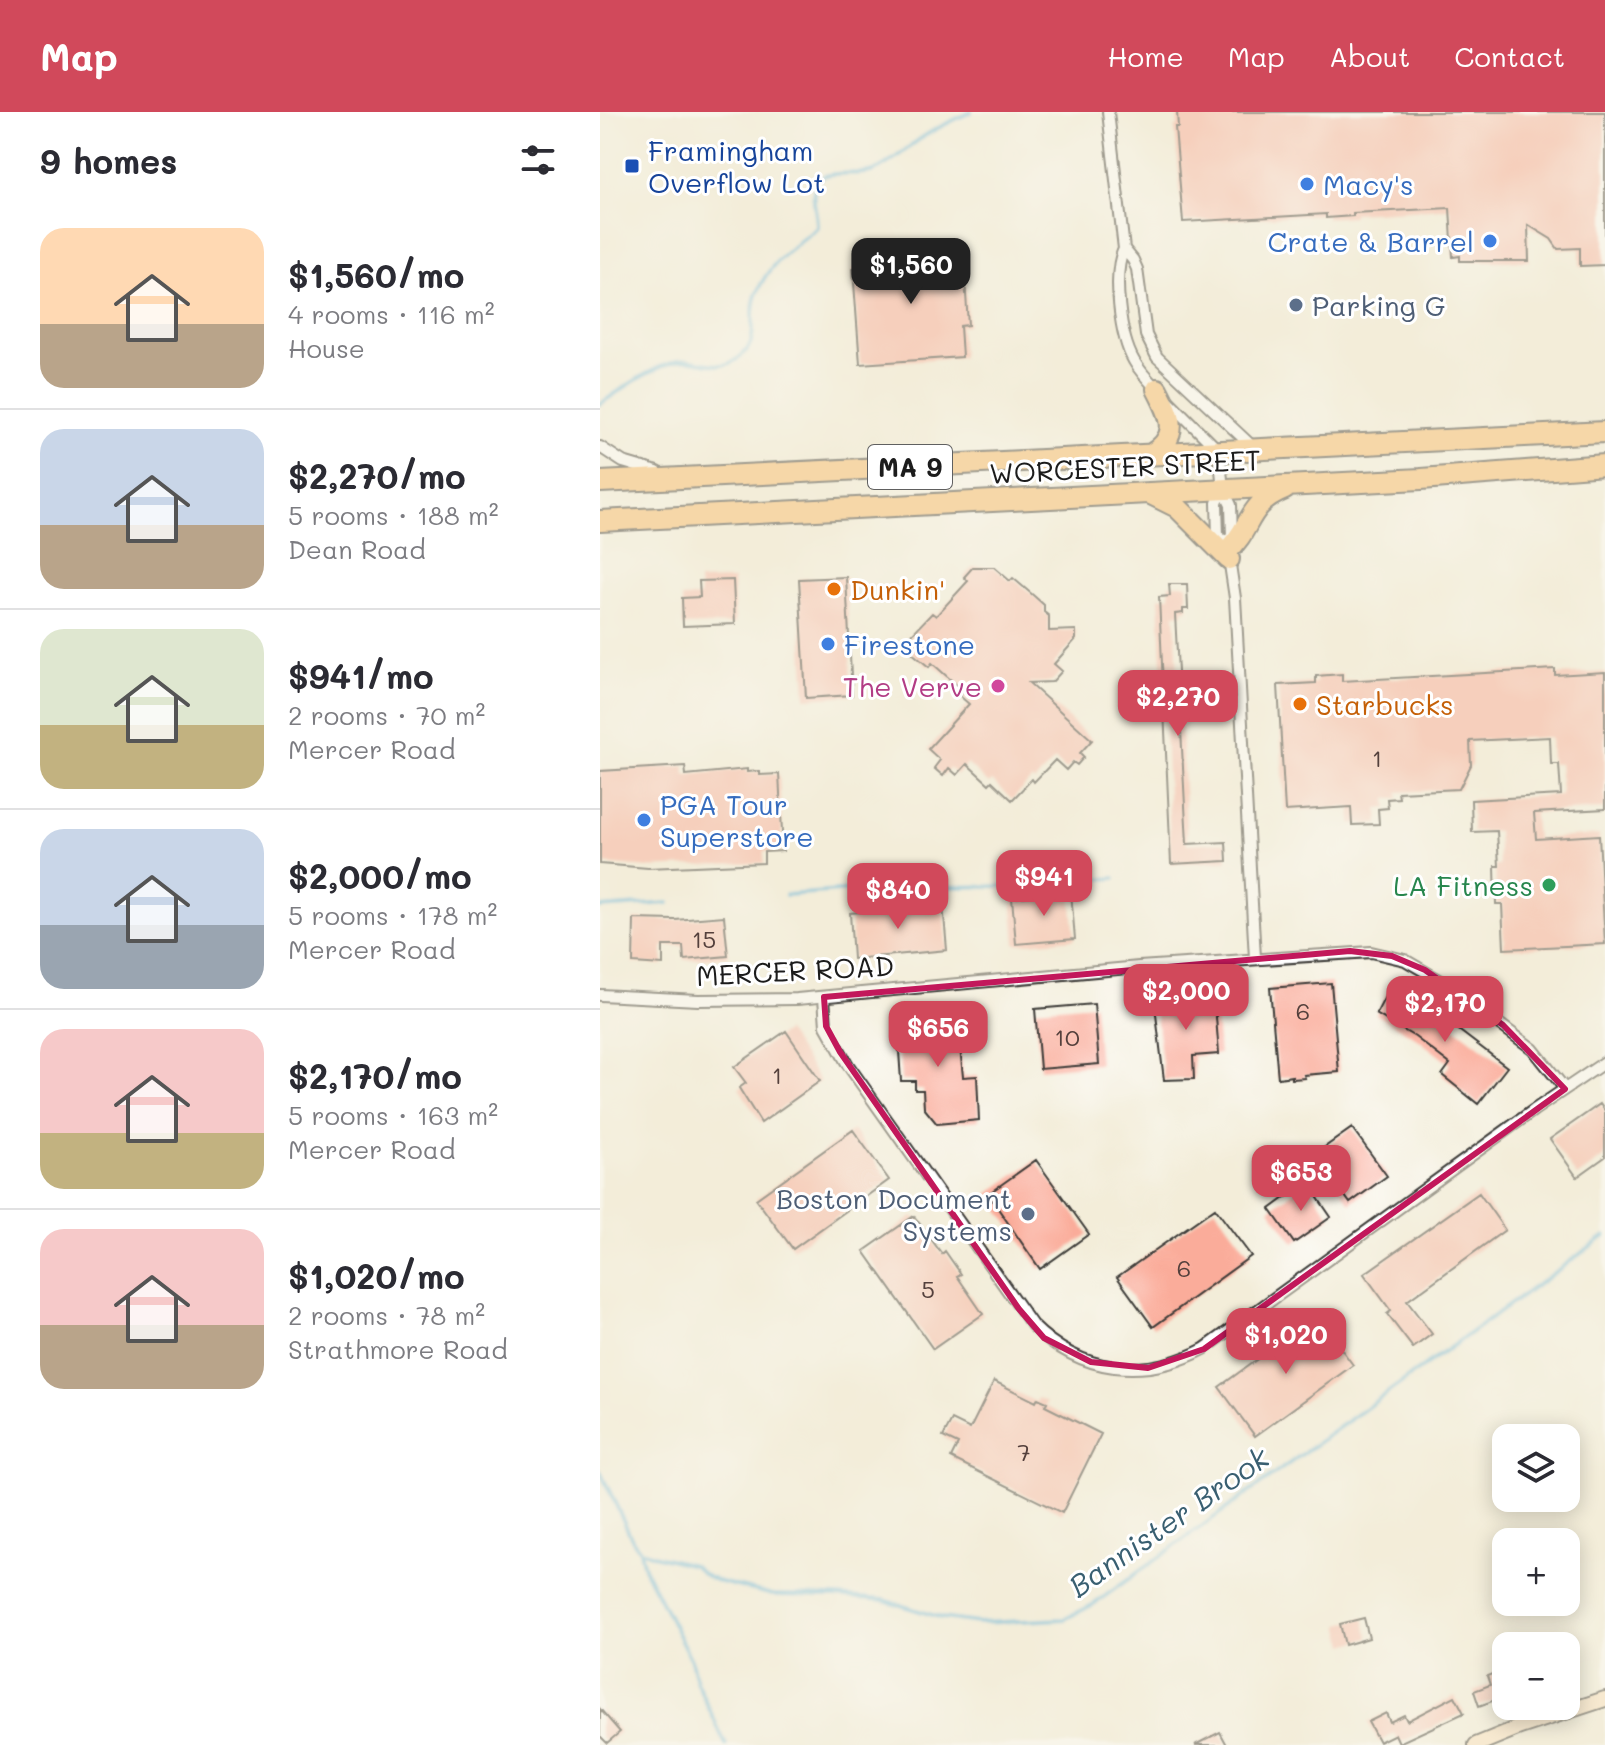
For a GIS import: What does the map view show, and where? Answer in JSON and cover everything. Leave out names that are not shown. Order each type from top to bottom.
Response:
[{"type":"highway","points":[[1150,455],[1163,446],[1171,433],[1170,417],[1157,389]]},
{"type":"highway","name":"WORCESTER STREET","points":[[600,482],[1605,430]]},
{"type":"highway","name":"WORCESTER STREET","points":[[600,521],[1300,485],[1605,465]]},
{"type":"highway","points":[[1493,474],[1605,480]]},
{"type":"highway","points":[[1148,493],[1177,507],[1227,550],[1234,545],[1259,505],[1276,493],[1300,485]]},
{"type":"street","points":[[1108,112],[1124,249],[1117,277],[1127,345],[1139,369],[1219,451],[1223,489],[1231,505],[1232,537],[1227,550],[1235,598],[1255,958]]},
{"type":"street","points":[[1124,249],[1137,269],[1146,335],[1157,357],[1256,449]]},
{"type":"street","points":[[600,447],[617,459],[638,467],[694,478]]},
{"type":"street","name":"MERCER ROAD","points":[[600,995],[717,1000],[824,997],[1364,951],[1411,962],[1443,982],[1543,1059],[1565,1089]]},
{"type":"street","points":[[824,997],[826,1026],[840,1052],[1019,1309],[1044,1338],[1059,1348],[1110,1367],[1130,1369],[1167,1365],[1204,1349],[1605,1062]]},
{"type":"street","points":[[1476,1745],[1535,1721],[1605,1699]]},
{"type":"highlighted area","points":[[1350,951],[1392,956],[1425,970],[1503,1025],[1565,1089],[1204,1349],[1148,1368],[1091,1362],[1044,1338],[1019,1309],[840,1052],[826,1026],[824,997]]},
{"type":"building","points":[[1177,112],[1605,112],[1605,265],[1580,266],[1580,248],[1558,249],[1551,239],[1528,225],[1529,261],[1460,261],[1460,256],[1453,257],[1450,208],[1353,213],[1353,216],[1326,218],[1326,214],[1183,222],[1175,127],[1178,127]]},
{"type":"building","points":[[963,247],[968,325],[960,326],[962,357],[860,364],[853,269],[880,253]]},
{"type":"building","name":"The Verve","points":[[973,567],[994,567],[1010,581],[1013,578],[1044,605],[1044,612],[1049,616],[1049,631],[1076,630],[1076,639],[1054,664],[1062,671],[1052,682],[1029,683],[1092,740],[1080,753],[1084,757],[1077,765],[1073,762],[1066,770],[1055,760],[1012,800],[967,764],[957,775],[949,768],[943,776],[934,768],[940,760],[928,749],[969,704],[961,697],[961,689],[932,663],[929,667],[911,652],[910,636],[932,613],[936,616],[968,581],[964,577]]},
{"type":"building","points":[[846,577],[852,695],[806,698],[799,579]]},
{"type":"building","points":[[733,580],[735,624],[683,626],[682,598],[700,597],[699,581]]},
{"type":"building","points":[[1169,584],[1187,584],[1188,609],[1175,614],[1187,844],[1226,842],[1227,861],[1171,864],[1159,597],[1170,596]]},
{"type":"building","points":[[1555,669],[1555,675],[1605,672],[1605,809],[1534,813],[1536,839],[1599,835],[1605,944],[1504,949],[1502,904],[1496,904],[1495,866],[1499,866],[1497,831],[1472,832],[1471,800],[1561,795],[1559,764],[1551,764],[1550,737],[1470,741],[1471,765],[1459,789],[1398,792],[1399,798],[1387,799],[1388,808],[1378,809],[1379,824],[1352,825],[1351,807],[1285,811],[1278,685],[1316,683],[1316,676],[1342,674],[1342,681]]},
{"type":"building","points":[[685,766],[686,775],[747,769],[747,772],[760,771],[760,775],[779,774],[783,851],[764,852],[764,863],[648,868],[600,864],[600,771]]},
{"type":"building","points":[[1071,892],[1075,939],[1016,944],[1012,898]]},
{"type":"building","points":[[908,901],[909,907],[943,904],[947,950],[853,959],[850,913],[897,909],[896,902]]},
{"type":"building","points":[[724,916],[728,956],[684,960],[683,946],[663,946],[663,965],[633,963],[634,919]]},
{"type":"building","points":[[1331,983],[1339,1072],[1304,1075],[1305,1078],[1278,1078],[1270,988]]},
{"type":"building","points":[[1390,987],[1431,1009],[1507,1067],[1478,1104],[1442,1075],[1450,1064],[1415,1037],[1376,1014]]},
{"type":"building","points":[[1214,993],[1219,1054],[1193,1056],[1194,1079],[1164,1080],[1154,998]]},
{"type":"building","points":[[1094,1004],[1099,1064],[1040,1069],[1035,1009]]},
{"type":"building","points":[[957,1016],[963,1077],[977,1076],[979,1120],[937,1124],[924,1108],[923,1090],[915,1090],[915,1081],[901,1081],[897,1021]]},
{"type":"building","points":[[786,1031],[820,1081],[761,1123],[739,1088],[746,1083],[734,1067]]},
{"type":"building","points":[[1600,1104],[1605,1111],[1605,1157],[1577,1177],[1550,1139]]},
{"type":"building","points":[[1352,1128],[1387,1176],[1350,1203],[1315,1154]]},
{"type":"building","points":[[853,1130],[889,1180],[793,1249],[756,1199]]},
{"type":"building","points":[[1036,1160],[1089,1234],[1040,1269],[988,1194]]},
{"type":"building","points":[[1307,1182],[1331,1217],[1294,1243],[1270,1209]]},
{"type":"building","points":[[1479,1193],[1505,1230],[1407,1301],[1432,1334],[1413,1348],[1387,1314],[1391,1311],[1364,1274]]},
{"type":"building","points":[[1215,1208],[1251,1256],[1153,1327],[1117,1277]]},
{"type":"building","points":[[914,1216],[942,1254],[945,1251],[961,1274],[957,1276],[983,1314],[933,1349],[864,1251]]},
{"type":"building","points":[[1317,1316],[1353,1365],[1255,1436],[1219,1387]]},
{"type":"building","points":[[994,1381],[1036,1402],[1038,1398],[1047,1402],[1045,1406],[1101,1434],[1062,1513],[951,1458],[958,1444],[943,1437],[952,1420],[970,1429]]},
{"type":"building","points":[[1364,1618],[1369,1638],[1345,1645],[1340,1624]]},
{"type":"building","points":[[1492,1674],[1492,1701],[1479,1706],[1474,1691],[1490,1685],[1487,1676]]},
{"type":"building","points":[[1455,1696],[1464,1713],[1399,1743],[1395,1734],[1379,1742],[1368,1722],[1386,1713],[1390,1722],[1404,1715],[1407,1721]]},
{"type":"building","points":[[600,1709],[620,1732],[607,1743],[600,1736]]},
{"type":"building","points":[[1220,1732],[1227,1745],[1195,1745]]},
{"type":"waterway","name":"Bannister Brook","points":[[600,404],[645,375],[674,362],[720,365],[734,361],[743,354],[752,339],[754,304],[763,280],[791,248],[817,227],[814,189],[820,179],[830,174],[874,171],[888,164],[919,139],[971,112]]},
{"type":"waterway","points":[[786,895],[880,888],[1007,886],[1115,878]]},
{"type":"waterway","points":[[600,908],[669,903]]},
{"type":"waterway","name":"Bannister Brook","points":[[600,1471],[640,1550],[693,1565],[720,1582],[773,1595],[884,1600],[942,1618],[978,1623],[1065,1619],[1094,1604],[1605,1236]]},
{"type":"waterway","points":[[640,1551],[644,1568],[691,1660],[696,1681],[726,1745]]},
{"type":"place","name":"Framingham Overflow Lot","points":[[632,166]]},
{"type":"place","name":"Macy's","points":[[1307,184]]},
{"type":"place","name":"Crate & Barrel","points":[[1490,241]]},
{"type":"place","name":"Parking G","points":[[1296,305]]},
{"type":"place","name":"Dunkin'","points":[[834,589]]},
{"type":"place","name":"Firestone","points":[[828,644]]},
{"type":"place","name":"The Verve","points":[[998,686]]},
{"type":"place","name":"Starbucks","points":[[1300,704]]},
{"type":"place","name":"PGA Tour Superstore","points":[[644,820]]},
{"type":"place","name":"LA Fitness","points":[[1549,885]]},
{"type":"place","name":"Boston Document Systems","points":[[1028,1214]]}]
